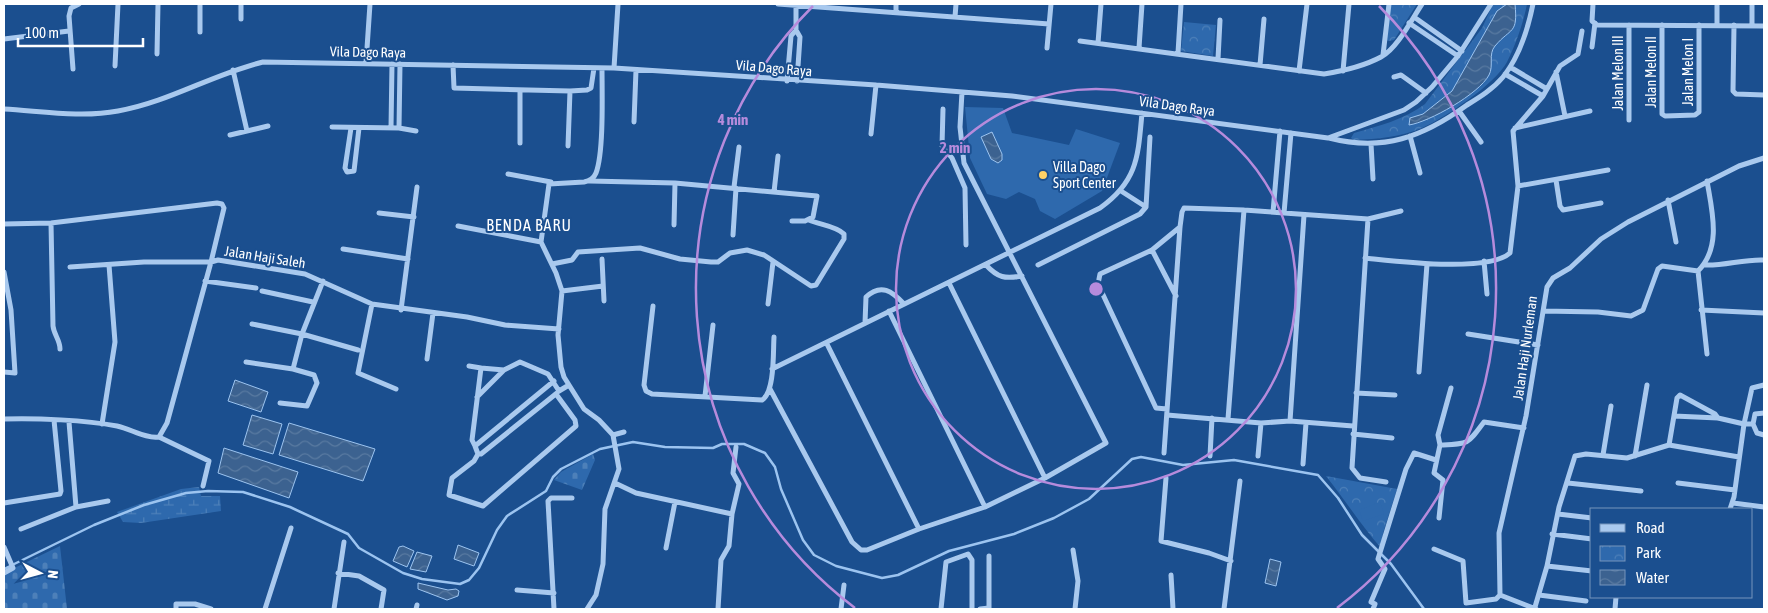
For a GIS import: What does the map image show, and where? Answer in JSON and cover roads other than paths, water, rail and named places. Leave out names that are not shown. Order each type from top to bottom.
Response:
[{"type":"street","points":[[73,69],[69,32],[71,8],[79,4]]},
{"type":"street","points":[[115,66],[118,4]]},
{"type":"street","points":[[157,54],[158,4]]},
{"type":"street","points":[[200,4],[200,32]]},
{"type":"street","points":[[240,20],[241,4]]},
{"type":"street","points":[[366,63],[370,4]]},
{"type":"street","points":[[614,68],[618,4]]},
{"type":"street","points":[[778,4],[834,6],[1049,24]]},
{"type":"street","points":[[896,4],[896,12]]},
{"type":"street","points":[[955,17],[956,4]]},
{"type":"street","points":[[1047,48],[1051,4]]},
{"type":"street","points":[[1098,43],[1101,4]]},
{"type":"street","points":[[1139,48],[1142,4]]},
{"type":"street","points":[[1178,53],[1181,4]]},
{"type":"street","points":[[1299,70],[1307,4]]},
{"type":"street","points":[[1343,71],[1349,4]]},
{"type":"street","points":[[1383,57],[1389,4]]},
{"type":"street","points":[[1080,41],[1324,74],[1343,71],[1383,57],[1399,40],[1422,4]]},
{"type":"street","name":"Vila Dago Raya","points":[[4,109],[80,114],[118,111],[173,96],[233,70],[270,62],[614,68],[962,92],[1142,113],[1328,138],[1404,110],[1426,93],[1462,51],[1491,4]]},
{"type":"street","points":[[1328,138],[1371,144],[1393,142],[1424,132],[1459,111],[1494,86],[1510,67],[1526,30],[1533,4]]},
{"type":"street","points":[[1592,47],[1593,4]]},
{"type":"street","points":[[1717,4],[1717,25]]},
{"type":"street","points":[[1752,4],[1752,26]]},
{"type":"street","points":[[796,5],[796,30],[800,37],[797,82]]},
{"type":"street","points":[[1414,17],[1462,51]]},
{"type":"street","points":[[1260,65],[1264,19]]},
{"type":"street","points":[[1218,59],[1220,20]]},
{"type":"street","points":[[1594,22],[1629,25],[1764,26]]},
{"type":"street","points":[[1410,23],[1458,56]]},
{"type":"street","name":"Jalan Melon III","points":[[1629,25],[1630,120]]},
{"type":"street","name":"Jalan Melon II","points":[[1662,25],[1662,114],[1665,116]]},
{"type":"street","name":"Jalan Melon I","points":[[1665,116],[1695,115],[1699,112],[1699,25]]},
{"type":"street","points":[[1734,25],[1733,91],[1736,94],[1764,95]]},
{"type":"street","points":[[787,81],[790,36],[796,30]]},
{"type":"street","points":[[1365,258],[1458,265],[1506,256],[1512,249],[1518,186],[1512,135],[1514,128],[1543,96],[1556,72],[1578,54],[1582,31]]},
{"type":"street","points":[[4,39],[69,32]]},
{"type":"street","points":[[1439,43],[1442,37]]},
{"type":"street","points":[[391,128],[392,64]]},
{"type":"street","points":[[399,128],[400,64]]},
{"type":"street","points":[[453,65],[452,85],[454,88],[520,90],[570,91],[591,88],[594,68]]},
{"type":"street","points":[[1510,67],[1547,89]]},
{"type":"street","points":[[590,181],[596,175],[600,158],[602,68]]},
{"type":"street","points":[[233,70],[247,131]]},
{"type":"street","points":[[634,122],[636,70]]},
{"type":"street","points":[[1556,72],[1565,116]]},
{"type":"street","points":[[1505,74],[1543,96]]},
{"type":"street","points":[[1394,77],[1401,75],[1426,93]]},
{"type":"street","points":[[871,134],[876,85]]},
{"type":"street","points":[[520,90],[520,143]]},
{"type":"street","points":[[568,146],[570,91]]},
{"type":"street","points":[[770,389],[857,548],[867,550],[919,529],[984,507],[1045,478],[1106,443],[1022,276],[1008,253],[964,162],[961,141],[962,92]]},
{"type":"street","points":[[943,110],[942,146],[952,158],[965,188],[966,245]]},
{"type":"street","points":[[1459,111],[1481,142]]},
{"type":"street","points":[[1514,128],[1590,111]]},
{"type":"street","points":[[772,369],[827,344],[889,311],[1100,208],[1121,191],[1134,170],[1142,113]]},
{"type":"street","points":[[230,135],[268,126]]},
{"type":"street","points":[[332,128],[399,128],[416,130]]},
{"type":"street","points":[[351,128],[345,168],[347,172],[354,170],[359,128]]},
{"type":"street","points":[[1273,212],[1280,131]]},
{"type":"street","points":[[1284,213],[1291,133]]},
{"type":"street","points":[[1410,136],[1420,173]]},
{"type":"street","points":[[1038,265],[1140,214],[1146,207],[1150,137]]},
{"type":"street","points":[[1371,144],[1372,179]]},
{"type":"street","points":[[733,235],[739,147]]},
{"type":"street","points":[[774,192],[778,156]]},
{"type":"street","name":"Jalan Haji Nurleman","points":[[1500,595],[1499,532],[1524,428],[1545,292],[1553,278],[1570,268],[1601,239],[1668,200],[1739,166],[1764,158]]},
{"type":"street","points":[[1518,186],[1608,170]]},
{"type":"street","points":[[508,174],[551,182],[675,183],[817,196],[816,208],[809,220]]},
{"type":"street","points":[[1556,180],[1560,206],[1563,210],[1601,203]]},
{"type":"street","points":[[1707,181],[1714,223],[1712,241],[1704,265],[1698,271],[1707,354]]},
{"type":"street","points":[[551,182],[547,187],[541,242],[562,291],[559,329],[561,367],[569,385],[587,413],[599,420],[614,439],[619,469],[605,510],[603,564],[596,595],[587,609]]},
{"type":"street","points":[[674,225],[675,183]]},
{"type":"street","points":[[965,188],[974,185]]},
{"type":"street","points":[[401,310],[418,187]]},
{"type":"street","points":[[1121,191],[1146,207]]},
{"type":"street","points":[[1668,200],[1676,242]]},
{"type":"street","points":[[4,224],[51,223],[222,204],[224,208],[211,262],[70,267]]},
{"type":"street","points":[[1164,453],[1182,212],[1188,207],[1368,219],[1401,212]]},
{"type":"street","points":[[1228,419],[1244,210]]},
{"type":"street","points":[[379,212],[414,217]]},
{"type":"street","points":[[1290,421],[1304,214]]},
{"type":"street","points":[[1368,219],[1353,426],[1353,472],[1360,478],[1386,482]]},
{"type":"street","points":[[552,264],[572,260],[578,252],[640,248],[680,259],[718,262],[730,253],[747,250],[764,255],[811,286],[816,285],[821,280],[844,239],[844,234],[809,220],[792,221]]},
{"type":"street","points":[[51,223],[53,326],[54,333],[59,340],[60,349]]},
{"type":"street","points":[[458,226],[541,242]]},
{"type":"street","points":[[1167,409],[1156,408],[1098,284],[1100,274],[1152,250],[1180,227]]},
{"type":"street","points":[[343,249],[408,259]]},
{"type":"street","points":[[1152,250],[1176,296]]},
{"type":"street","points":[[602,259],[604,300]]},
{"type":"street","points":[[1704,265],[1724,264],[1749,259],[1764,260]]},
{"type":"street","name":"Jalan Haji Saleh","points":[[158,437],[167,423],[211,262],[218,260],[304,274],[372,304],[401,310],[433,313],[506,325],[559,329]]},
{"type":"street","points":[[1484,261],[1488,294]]},
{"type":"street","points":[[768,304],[773,262]]},
{"type":"street","points":[[986,264],[997,276],[1003,278],[1022,276]]},
{"type":"street","points":[[1419,372],[1426,264]]},
{"type":"street","points":[[102,424],[114,342],[108,265]]},
{"type":"street","points":[[1543,311],[1598,312],[1631,316],[1643,310],[1658,269],[1662,266],[1698,271]]},
{"type":"street","points":[[4,272],[11,310],[15,373],[4,372]]},
{"type":"street","points":[[205,281],[256,288]]},
{"type":"street","points":[[293,369],[302,334],[313,302],[323,281]]},
{"type":"street","points":[[949,283],[1045,478]]},
{"type":"street","points":[[562,291],[603,286]]},
{"type":"street","points":[[865,323],[866,297],[874,290],[883,289],[893,292],[904,304]]},
{"type":"street","points":[[262,291],[313,302]]},
{"type":"street","points":[[372,304],[358,373],[396,390]]},
{"type":"street","points":[[653,306],[644,385],[646,391],[652,394],[762,400],[767,397],[770,389],[774,337]]},
{"type":"street","points":[[1701,310],[1764,313]]},
{"type":"street","points":[[889,311],[984,507]]},
{"type":"street","points":[[427,359],[433,313]]},
{"type":"street","points":[[252,324],[302,334],[358,350]]},
{"type":"street","points":[[705,396],[713,325]]},
{"type":"street","points":[[1468,334],[1538,345]]},
{"type":"street","points":[[827,344],[919,529]]},
{"type":"street","points":[[246,362],[293,369],[314,375],[317,379],[310,404],[302,408],[280,403]]},
{"type":"street","points":[[477,397],[504,370],[520,362],[548,374],[554,381],[558,393],[575,420],[576,426],[483,506],[449,495],[452,478],[474,461],[478,454],[481,454],[558,393],[569,385]]},
{"type":"street","points":[[468,366],[504,370]]},
{"type":"street","points":[[478,454],[472,440],[481,368]]},
{"type":"street","points":[[475,446],[554,381]]},
{"type":"street","points":[[1635,456],[1647,385]]},
{"type":"street","points":[[1730,508],[1733,503],[1744,424],[1752,388],[1764,385]]},
{"type":"street","points":[[1439,518],[1443,480],[1434,473],[1440,445],[1438,435],[1451,388]]},
{"type":"street","points":[[1356,393],[1395,395]]},
{"type":"street","points":[[1669,445],[1677,398],[1683,396],[1715,414],[1718,418]]},
{"type":"street","points":[[1602,455],[1611,406]]},
{"type":"street","points":[[1764,413],[1755,414],[1753,424],[1757,433],[1764,435]]},
{"type":"street","points":[[1166,415],[1353,426]]},
{"type":"street","points":[[1674,416],[1718,418],[1744,424],[1753,424]]},
{"type":"street","points":[[1210,456],[1212,418]]},
{"type":"street","points":[[4,419],[54,420],[102,424],[135,430],[152,438],[158,437],[209,461],[203,486]]},
{"type":"street","points":[[4,503],[60,494],[62,491],[54,420]]},
{"type":"street","points":[[69,422],[76,507]]},
{"type":"street","points":[[1258,456],[1261,422]]},
{"type":"street","points":[[1303,464],[1306,422]]},
{"type":"street","points":[[1440,445],[1464,444],[1473,439],[1484,422],[1524,428]]},
{"type":"street","points":[[614,439],[624,432]]},
{"type":"street","points":[[1353,434],[1392,438]]},
{"type":"street","points":[[1434,550],[1463,561],[1466,603],[1496,599],[1500,595],[1536,608],[1547,566],[1552,534],[1576,456],[1586,454],[1627,458],[1669,445],[1739,457]]},
{"type":"street","points":[[718,609],[721,560],[729,546],[732,514],[739,484],[733,473],[736,447]]},
{"type":"street","points":[[1373,609],[1375,604],[1371,602],[1384,569],[1378,559],[1412,454],[1436,460]]},
{"type":"street","points":[[1166,478],[1161,541],[1209,553],[1231,561]]},
{"type":"street","points":[[1224,609],[1240,481]]},
{"type":"street","points":[[615,483],[636,493],[674,502],[690,503],[732,514]]},
{"type":"street","points":[[1568,483],[1641,491]]},
{"type":"street","points":[[1678,483],[1735,490]]},
{"type":"street","points":[[554,609],[548,501],[551,498],[572,498]]},
{"type":"street","points":[[21,529],[76,507],[108,501]]},
{"type":"street","points":[[666,548],[674,502]]},
{"type":"street","points":[[1733,503],[1764,507]]},
{"type":"street","points":[[1558,514],[1590,518]]},
{"type":"street","points":[[265,609],[291,528]]},
{"type":"street","points":[[1552,534],[1590,539]]},
{"type":"street","points":[[334,609],[344,542]]},
{"type":"street","points":[[4,547],[13,568],[4,573]]},
{"type":"street","points":[[1073,550],[1078,581],[1075,609]]},
{"type":"street","points":[[941,609],[946,562],[968,554],[972,557],[972,609]]},
{"type":"street","points":[[980,609],[990,608],[989,556]]},
{"type":"street","points":[[1547,566],[1590,570]]},
{"type":"street","points":[[338,573],[359,576],[384,590],[381,609]]},
{"type":"street","points":[[1171,576],[1173,609]]},
{"type":"street","points":[[841,609],[844,585]]},
{"type":"street","points":[[517,590],[554,593]]},
{"type":"street","points":[[1539,595],[1586,601]]},
{"type":"street","points":[[176,609],[176,604],[195,604],[211,609]]},
{"type":"water","points":[[1507,4],[1515,4],[1514,26],[1493,49],[1491,68],[1484,82],[1453,106],[1429,119],[1409,125],[1410,118],[1423,114],[1452,91],[1497,11]]},
{"type":"water","points":[[992,132],[1002,154],[1002,160],[998,163],[991,159],[981,137]]},
{"type":"water","points":[[235,380],[268,392],[261,412],[228,401]]},
{"type":"water","points":[[252,415],[282,424],[273,454],[243,445]]},
{"type":"water","points":[[289,423],[375,449],[363,481],[279,455]]},
{"type":"water","points":[[224,448],[298,472],[289,498],[218,473]]},
{"type":"water","points":[[458,545],[479,553],[474,566],[454,559]]},
{"type":"water","points":[[403,546],[414,551],[407,567],[393,561],[399,547]]},
{"type":"water","points":[[417,552],[432,556],[426,572],[410,569]]},
{"type":"water","points":[[1270,559],[1281,562],[1276,586],[1265,583]]},
{"type":"water","points":[[418,583],[448,590],[456,589],[459,591],[458,596],[447,600],[418,589]]},
{"type":"waterway","points":[[4,569],[94,525],[144,505],[186,493],[208,491],[243,492],[290,507],[348,534],[359,548],[403,573],[422,579],[460,584],[469,580],[479,568],[497,530],[507,516],[546,491],[553,477],[561,469],[600,449],[633,442],[665,447],[713,448],[722,444],[744,444],[765,453],[775,467],[781,489],[803,540],[814,555],[836,566],[882,578],[898,575],[949,551],[1014,534],[1054,518],[1089,499],[1132,459],[1141,457],[1183,465],[1234,460],[1318,475],[1338,498],[1362,535],[1391,564],[1424,609]]},
{"type":"place","name":"Villa Dago Sport Center","points":[[1043,175]]},
{"type":"district","name":"BENDA BARU","points":[[529,225]]}]
